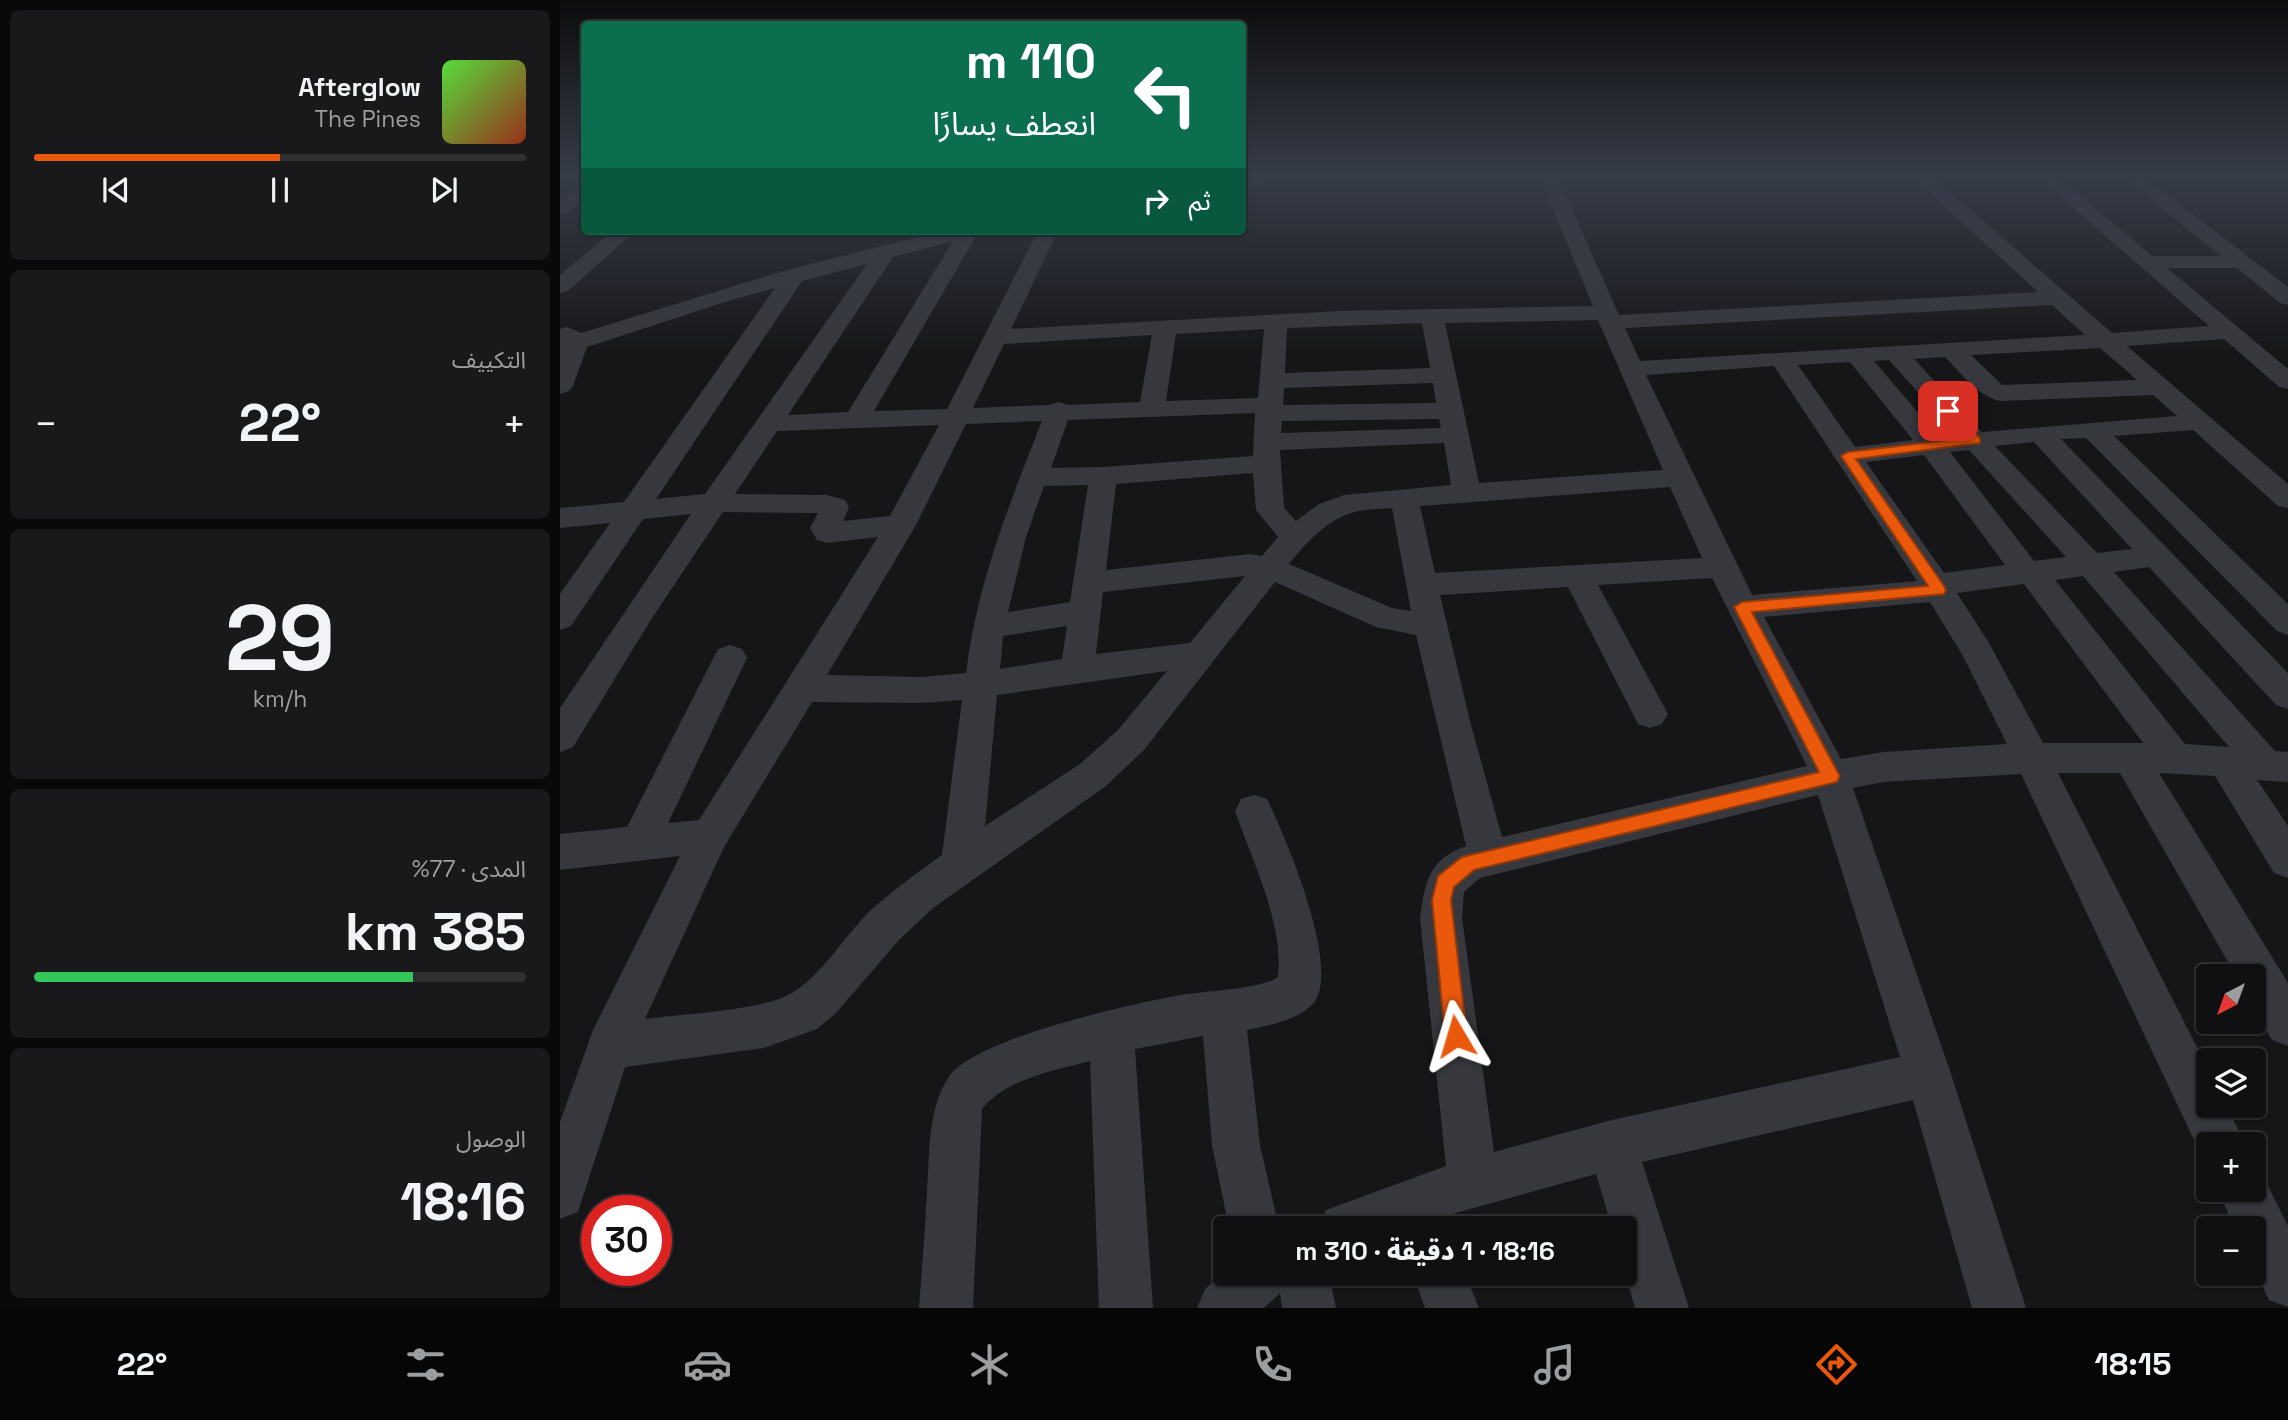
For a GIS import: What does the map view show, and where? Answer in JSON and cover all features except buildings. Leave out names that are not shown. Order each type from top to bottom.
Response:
[{"type":"street","points":[[1574,234],[1631,369],[1722,567],[1831,776],[1928,1074],[1999,1308]]},
{"type":"street","points":[[1985,234],[2288,499]]},
{"type":"street","points":[[2114,234],[2288,382]]},
{"type":"street","points":[[2205,234],[2288,298]]},
{"type":"street","points":[[560,286],[620,235]]},
{"type":"street","points":[[560,386],[566,340],[795,275],[952,235]]},
{"type":"street","points":[[857,419],[966,235]]},
{"type":"street","points":[[560,1194],[608,1046],[710,836],[901,525],[1046,235]]},
{"type":"street","points":[[560,737],[713,503],[771,423],[886,252]]},
{"type":"street","points":[[2147,262],[2241,262]]},
{"type":"street","points":[[560,618],[795,275]]},
{"type":"street","points":[[995,337],[1276,321],[1432,317],[1611,318],[2057,298]]},
{"type":"street","points":[[1432,317],[1467,494]]},
{"type":"street","points":[[1276,321],[1266,452],[1270,510],[1294,537]]},
{"type":"street","points":[[1152,408],[1165,327]]},
{"type":"street","points":[[1631,369],[1781,358],[2106,342],[2229,332]]},
{"type":"street","points":[[1951,349],[1991,390],[2000,393],[2158,387]]},
{"type":"street","points":[[1895,352],[2277,766]]},
{"type":"street","points":[[1856,354],[1931,445],[2175,758]]},
{"type":"street","points":[[1781,358],[1937,587],[1977,652],[2032,758],[2215,1132]]},
{"type":"street","points":[[771,423],[1152,408],[1269,399],[1444,375]]},
{"type":"street","points":[[1269,399],[1454,423]]},
{"type":"street","points":[[961,864],[988,627],[1011,537],[1059,410]]},
{"type":"street","points":[[1848,456],[2040,432],[2199,422]]},
{"type":"street","points":[[1034,477],[1103,476],[1454,423]]},
{"type":"street","points":[[2093,430],[2288,623]]},
{"type":"street","points":[[2040,432],[2288,695]]},
{"type":"street","points":[[1077,670],[1103,476]]},
{"type":"street","points":[[608,1046],[764,1026],[801,1013],[821,998],[884,926],[919,895],[1093,775],[1131,740],[1294,537],[1329,511],[1344,504],[1681,477]]},
{"type":"street","points":[[1404,499],[1420,585],[1463,774],[1489,859]]},
{"type":"street","points":[[560,518],[713,503],[832,505],[834,509],[825,528],[831,534],[901,525]]},
{"type":"street","points":[[1742,607],[1937,587],[2156,556]]},
{"type":"street","points":[[988,627],[1087,597],[1234,565],[1271,568],[1387,619],[1430,625]]},
{"type":"street","points":[[1420,585],[1722,567]]},
{"type":"street","points":[[1577,575],[1650,714]]},
{"type":"street","points":[[801,688],[893,691],[980,685],[1201,654]]},
{"type":"street","points":[[639,844],[730,658]]},
{"type":"street","points":[[1473,1183],[1441,900],[1445,883],[1469,863],[1831,776],[1883,767],[2032,758],[2175,758],[2277,766]]},
{"type":"street","points":[[2130,758],[2288,1024]]},
{"type":"street","points":[[2225,763],[2288,860]]},
{"type":"street","points":[[946,1308],[956,1119],[961,1099],[985,1074],[1013,1062],[1112,1034],[1289,997],[1299,988],[1293,927],[1254,811]]},
{"type":"street","points":[[562,855],[710,836]]},
{"type":"street","points":[[1223,1011],[1236,1145],[1251,1216]]},
{"type":"street","points":[[1112,1034],[1126,1308]]},
{"type":"street","points":[[1417,1216],[1473,1183],[1612,1144],[1708,1120],[1928,1074]]},
{"type":"street","points":[[1612,1144],[1662,1308]]},
{"type":"street","points":[[2249,1202],[2288,1280]]},
{"type":"street","points":[[1224,1308],[1249,1286]]},
{"type":"street","points":[[1305,1286],[1309,1308]]},
{"type":"street","points":[[1444,1286],[1452,1308]]},
{"type":"route","points":[[1456,1036],[1441,900],[1445,883],[1469,863],[1520,853],[1831,776],[1742,607],[1939,590],[1848,456],[1975,440],[1948,411]]}]
